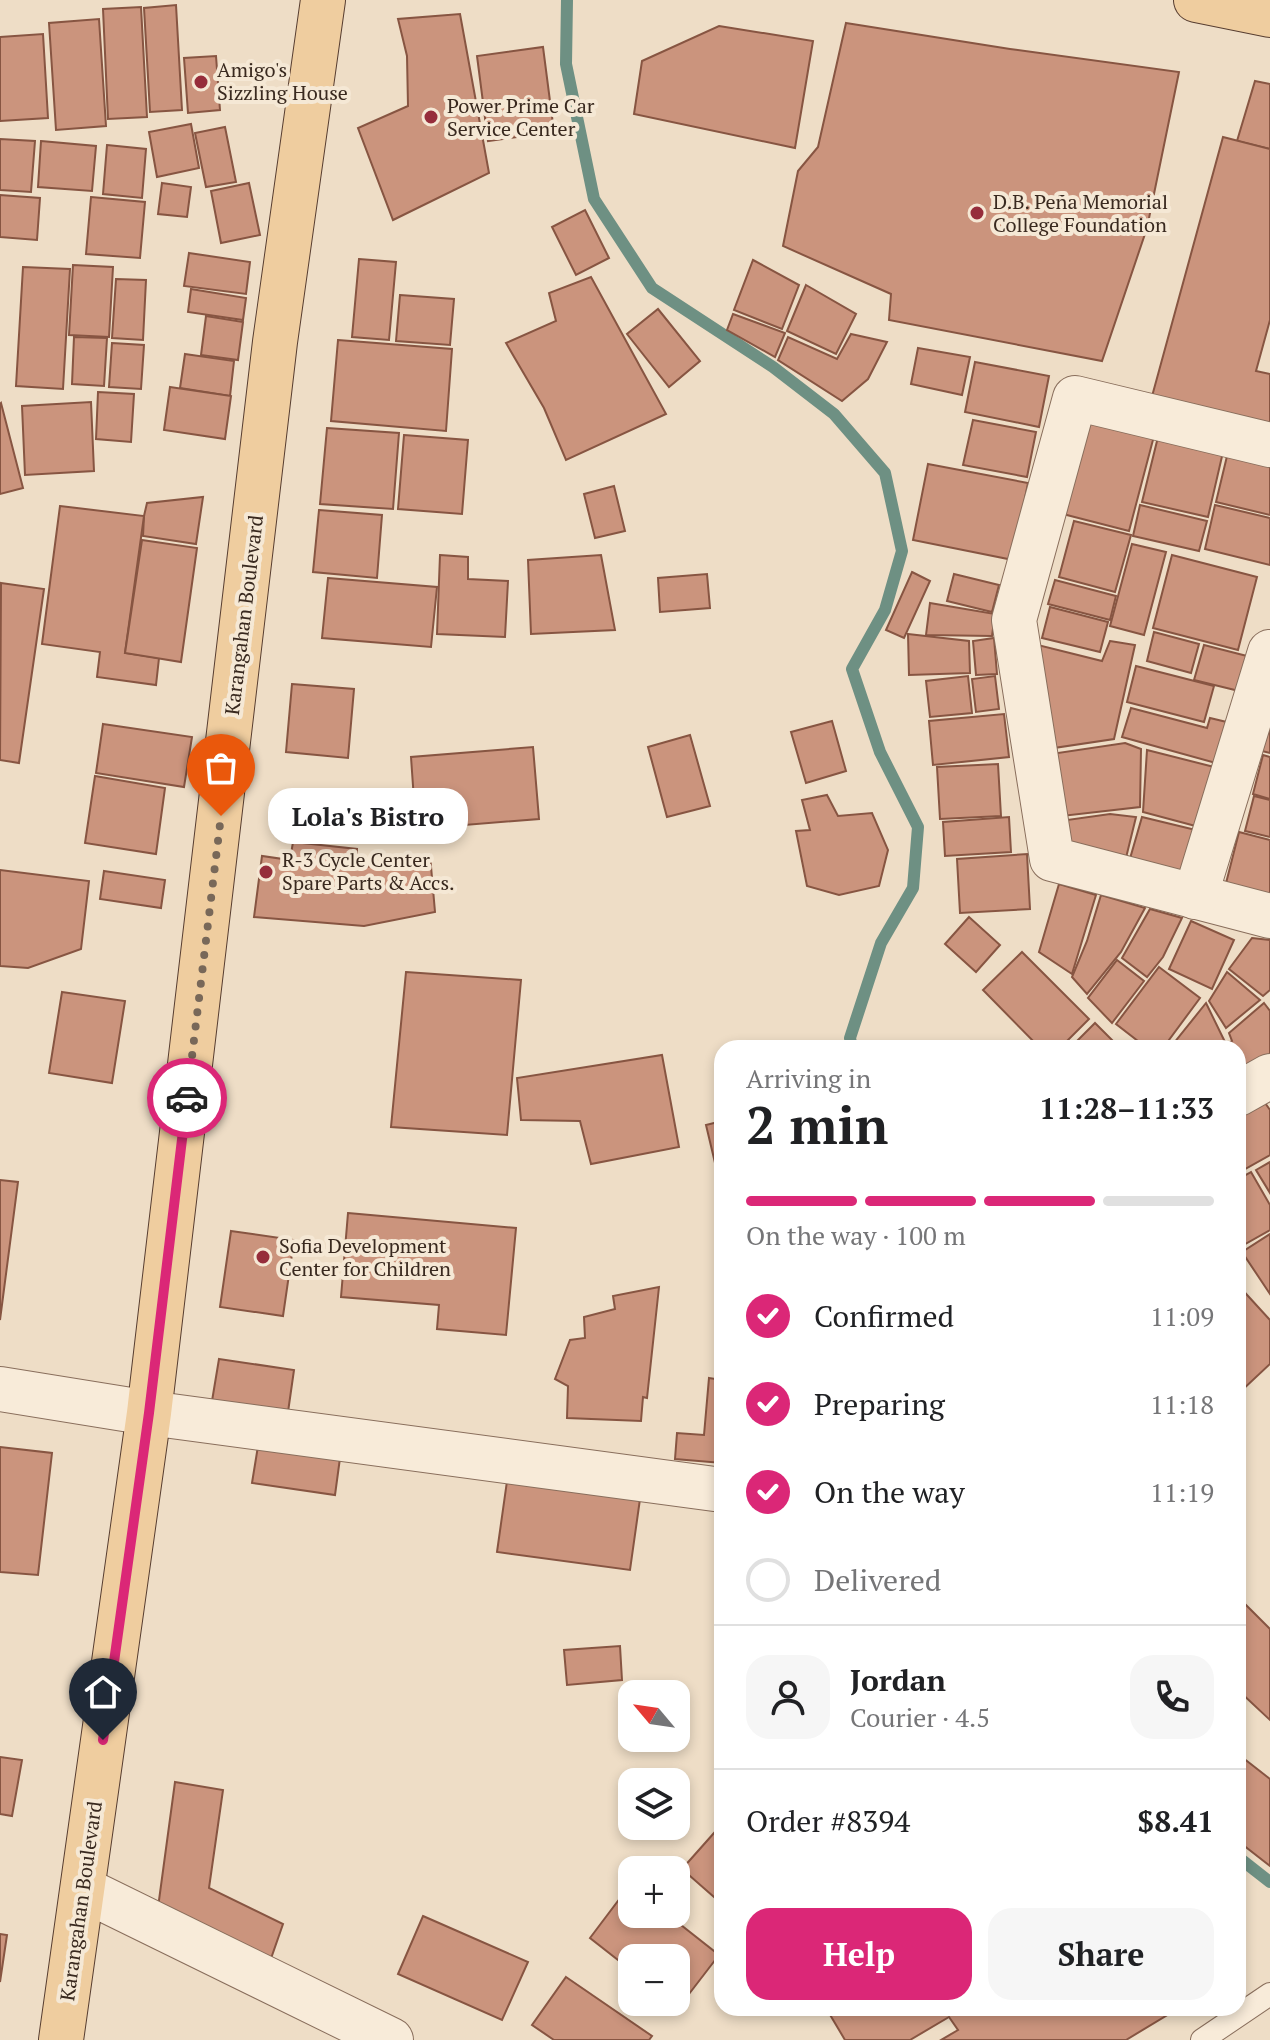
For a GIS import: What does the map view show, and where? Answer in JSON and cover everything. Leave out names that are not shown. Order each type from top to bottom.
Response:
[{"type":"main road","name":"Karangahan Boulevard","points":[[61,2040],[149,1413],[275,342],[323,0]]},
{"type":"main road","points":[[1196,0],[1255,8]]},
{"type":"street","points":[[1270,445],[1075,398],[1014,620],[1052,859],[1270,916]]},
{"type":"street","points":[[1195,897],[1267,671]]},
{"type":"street","points":[[1246,1090],[1270,1076]]},
{"type":"street","points":[[0,1389],[149,1413],[714,1489]]},
{"type":"street","points":[[83,1889],[391,2040]]},
{"type":"lane","points":[[1246,2010],[1270,1994]]},
{"type":"lane","points":[[1202,2040],[1237,2016]]},
{"type":"building","points":[[176,5],[182,110],[150,112],[144,8]]},
{"type":"building","points":[[141,7],[147,117],[108,119],[103,9]]},
{"type":"building","name":"Power Prime Car Service Center","points":[[460,14],[489,173],[393,220],[358,128],[408,106],[407,56],[398,19]]},
{"type":"building","points":[[99,19],[106,126],[56,130],[49,23]]},
{"type":"building","name":"D.B. Peña Memorial College Foundation","points":[[846,23],[1179,72],[1147,228],[1102,361],[889,320],[891,294],[783,246],[798,171],[818,147]]},
{"type":"building","points":[[719,26],[813,41],[795,148],[634,114],[642,61]]},
{"type":"building","points":[[43,34],[48,118],[0,121],[0,37]]},
{"type":"building","points":[[543,47],[554,132],[488,141],[477,56]]},
{"type":"building","points":[[216,56],[220,110],[188,113],[184,58]]},
{"type":"building","points":[[1255,81],[1270,84],[1270,149],[1237,141]]},
{"type":"building","points":[[191,124],[199,168],[157,177],[149,132]]},
{"type":"building","points":[[225,127],[236,182],[206,187],[195,133]]},
{"type":"building","points":[[1223,137],[1270,149],[1270,320],[1256,371],[1270,374],[1270,432],[1151,400]]},
{"type":"building","points":[[0,139],[35,141],[31,192],[0,190]]},
{"type":"building","points":[[41,141],[96,146],[92,191],[38,187]]},
{"type":"building","points":[[107,145],[146,149],[142,198],[103,194]]},
{"type":"building","points":[[162,183],[191,187],[187,217],[158,214]]},
{"type":"building","points":[[249,183],[260,235],[221,243],[211,191]]},
{"type":"building","points":[[0,195],[40,198],[37,240],[0,237]]},
{"type":"building","points":[[91,197],[145,202],[140,258],[86,254]]},
{"type":"building","points":[[585,210],[609,258],[576,275],[552,227]]},
{"type":"building","points":[[189,253],[250,262],[246,294],[184,286]]},
{"type":"building","points":[[359,259],[396,262],[389,340],[352,337]]},
{"type":"building","points":[[753,260],[799,285],[782,329],[734,310]]},
{"type":"building","points":[[73,265],[113,267],[109,337],[69,335]]},
{"type":"building","points":[[23,267],[70,269],[63,389],[16,386]]},
{"type":"building","points":[[591,277],[666,414],[566,460],[544,408],[506,343],[556,321],[549,293]]},
{"type":"building","points":[[116,279],[146,280],[143,340],[112,338]]},
{"type":"building","points":[[806,285],[856,314],[836,354],[787,331]]},
{"type":"building","points":[[191,289],[246,298],[243,320],[188,312]]},
{"type":"building","points":[[400,295],[454,299],[450,345],[396,341]]},
{"type":"building","points":[[658,309],[700,361],[669,387],[627,334]]},
{"type":"building","points":[[733,314],[785,333],[775,357],[727,330]]},
{"type":"building","points":[[206,316],[243,322],[238,360],[201,355]]},
{"type":"building","points":[[851,334],[887,342],[868,379],[842,401],[778,360],[788,337],[837,359]]},
{"type":"building","points":[[74,337],[107,338],[104,386],[72,384]]},
{"type":"building","points":[[338,340],[452,349],[446,431],[331,421]]},
{"type":"building","points":[[112,343],[144,345],[141,389],[109,387]]},
{"type":"building","points":[[918,348],[970,357],[962,395],[911,384]]},
{"type":"building","points":[[185,354],[234,361],[230,396],[180,388]]},
{"type":"building","points":[[975,362],[1049,376],[1039,427],[965,412]]},
{"type":"building","points":[[170,387],[231,396],[225,439],[164,430]]},
{"type":"building","points":[[98,392],[134,394],[131,442],[96,439]]},
{"type":"building","points":[[91,402],[94,471],[25,475],[22,406]]},
{"type":"building","points":[[0,404],[23,488],[0,494]]},
{"type":"building","points":[[1084,417],[1154,436],[1129,531],[1059,513]]},
{"type":"building","points":[[973,420],[1036,432],[1027,477],[963,465]]},
{"type":"building","points":[[327,428],[399,433],[393,509],[320,504]]},
{"type":"building","points":[[404,435],[468,440],[462,514],[398,509]]},
{"type":"building","points":[[1158,437],[1223,452],[1208,517],[1142,502]]},
{"type":"building","points":[[1228,452],[1270,461],[1270,515],[1216,502]]},
{"type":"building","points":[[928,464],[1028,483],[1013,560],[913,540]]},
{"type":"building","points":[[614,486],[625,531],[595,538],[584,494]]},
{"type":"building","points":[[203,497],[196,544],[143,536],[147,503]]},
{"type":"building","points":[[1140,505],[1207,521],[1199,551],[1133,536]]},
{"type":"building","points":[[1215,505],[1270,518],[1270,565],[1205,549]]},
{"type":"building","points":[[60,506],[144,516],[125,653],[159,658],[156,685],[97,677],[100,652],[42,644]]},
{"type":"building","points":[[319,510],[382,515],[377,578],[313,572]]},
{"type":"building","points":[[1074,521],[1131,535],[1115,592],[1059,577]]},
{"type":"building","points":[[142,540],[197,548],[181,662],[125,653]]},
{"type":"building","points":[[1132,544],[1166,552],[1144,635],[1110,626]]},
{"type":"building","points":[[440,555],[468,557],[468,579],[508,581],[505,637],[437,634]]},
{"type":"building","points":[[601,555],[615,630],[531,634],[528,560]]},
{"type":"building","points":[[1172,555],[1257,577],[1238,650],[1153,628]]},
{"type":"building","points":[[912,572],[930,581],[904,638],[886,630]]},
{"type":"building","points":[[707,574],[710,608],[660,612],[658,578]]},
{"type":"building","points":[[954,574],[999,585],[992,612],[947,601]]},
{"type":"building","points":[[328,578],[437,587],[431,647],[322,638]]},
{"type":"building","points":[[1055,580],[1116,596],[1110,620],[1048,604]]},
{"type":"building","points":[[1,583],[44,589],[19,763],[0,760]]},
{"type":"building","points":[[930,603],[995,614],[992,636],[926,635]]},
{"type":"building","points":[[1050,607],[1108,622],[1100,652],[1042,638]]},
{"type":"building","points":[[1154,632],[1199,644],[1191,673],[1147,661]]},
{"type":"building","points":[[908,634],[969,641],[970,673],[909,675]]},
{"type":"building","points":[[994,638],[997,674],[976,675],[973,641]]},
{"type":"building","points":[[1110,641],[1135,645],[1114,739],[1047,749],[1038,645],[1102,661]]},
{"type":"building","points":[[1204,645],[1247,656],[1239,691],[1194,680]]},
{"type":"building","points":[[1136,666],[1214,686],[1204,722],[1127,702]]},
{"type":"building","points":[[968,676],[972,713],[930,717],[926,681]]},
{"type":"building","points":[[995,676],[999,709],[976,712],[972,679]]},
{"type":"building","points":[[292,684],[354,689],[348,758],[286,752]]},
{"type":"building","points":[[1131,708],[1207,728],[1210,718],[1235,724],[1223,765],[1122,737]]},
{"type":"building","points":[[1004,714],[1009,757],[933,765],[929,721]]},
{"type":"building","points":[[832,721],[846,771],[806,783],[791,732]]},
{"type":"building","points":[[103,724],[192,737],[184,787],[96,773]]},
{"type":"building","points":[[1270,726],[1270,753],[1262,751]]},
{"type":"building","points":[[690,735],[710,806],[667,817],[648,747]]},
{"type":"building","points":[[1125,743],[1141,749],[1140,807],[1062,816],[1051,754]]},
{"type":"building","points":[[533,747],[539,819],[416,829],[411,757]]},
{"type":"building","points":[[1147,750],[1222,769],[1203,828],[1143,812]]},
{"type":"building","points":[[1263,755],[1270,757],[1270,799],[1253,794]]},
{"type":"building","points":[[998,764],[1001,816],[940,819],[937,767]]},
{"type":"building","points":[[95,776],[165,788],[156,854],[85,843]]},
{"type":"building","points":[[827,795],[838,816],[872,813],[888,850],[879,886],[839,895],[807,886],[796,831],[810,830],[802,800]]},
{"type":"building","points":[[1254,796],[1270,800],[1270,837],[1245,831]]},
{"type":"building","points":[[1110,814],[1136,817],[1123,870],[1070,854],[1060,821]]},
{"type":"building","points":[[1009,817],[1011,852],[945,856],[943,822]]},
{"type":"building","points":[[1142,817],[1204,832],[1190,885],[1127,869]]},
{"type":"building","points":[[1239,832],[1270,840],[1270,907],[1223,895]]},
{"type":"building","points":[[293,842],[357,849],[356,869],[430,855],[435,912],[364,926],[254,917],[262,856],[290,860]]},
{"type":"building","points":[[1027,854],[1030,909],[960,913],[957,859]]},
{"type":"building","points":[[0,870],[89,881],[81,949],[28,968],[0,966]]},
{"type":"building","points":[[104,871],[165,880],[161,908],[100,899]]},
{"type":"building","points":[[1059,884],[1096,895],[1072,974],[1039,952]]},
{"type":"building","points":[[1101,895],[1145,908],[1121,952],[1087,994],[1072,977]]},
{"type":"building","points":[[1150,909],[1182,918],[1163,957],[1147,977],[1122,958]]},
{"type":"building","points":[[969,917],[1000,945],[976,972],[945,944]]},
{"type":"building","points":[[1191,921],[1234,940],[1212,989],[1169,969]]},
{"type":"building","points":[[1252,938],[1270,940],[1270,990],[1263,996],[1229,969]]},
{"type":"building","points":[[1022,952],[1089,1019],[1068,1040],[1032,1040],[983,990]]},
{"type":"building","points":[[1117,960],[1144,981],[1112,1023],[1088,998]]},
{"type":"building","points":[[1159,967],[1200,998],[1169,1040],[1137,1040],[1116,1024]]},
{"type":"building","points":[[406,972],[521,980],[507,1135],[391,1127]]},
{"type":"building","points":[[1227,972],[1260,1000],[1226,1028],[1209,1001]]},
{"type":"building","points":[[62,992],[125,1001],[112,1083],[49,1073]]},
{"type":"building","points":[[1206,1003],[1224,1040],[1176,1040]]},
{"type":"building","points":[[1264,1003],[1270,1011],[1270,1063],[1246,1076],[1246,1040],[1232,1040],[1229,1033]]},
{"type":"building","points":[[1095,1023],[1112,1040],[1078,1040]]},
{"type":"building","points":[[662,1055],[679,1147],[591,1164],[580,1121],[521,1120],[517,1078]]},
{"type":"building","points":[[1263,1100],[1270,1110],[1270,1155],[1246,1168],[1246,1109]]},
{"type":"building","points":[[714,1123],[714,1159],[706,1125]]},
{"type":"building","points":[[1270,1162],[1270,1193],[1256,1170]]},
{"type":"building","points":[[1251,1172],[1270,1205],[1270,1230],[1246,1244],[1246,1175]]},
{"type":"building","points":[[0,1180],[18,1182],[0,1320]]},
{"type":"building","points":[[348,1213],[516,1228],[506,1335],[437,1329],[439,1305],[341,1297]]},
{"type":"building","points":[[231,1231],[294,1240],[283,1316],[220,1307]]},
{"type":"building","points":[[1270,1234],[1270,1294],[1246,1258],[1246,1249]]},
{"type":"building","points":[[659,1287],[647,1398],[643,1397],[641,1421],[567,1418],[568,1386],[555,1379],[570,1340],[585,1338],[584,1317],[615,1309],[613,1296]]},
{"type":"building","points":[[1246,1294],[1270,1320],[1270,1364],[1246,1386]]},
{"type":"building","points":[[219,1359],[294,1370],[288,1412],[212,1401]]},
{"type":"building","points":[[709,1378],[714,1379],[714,1462],[675,1459],[677,1433],[704,1435]]},
{"type":"building","points":[[258,1446],[340,1458],[335,1495],[252,1483]]},
{"type":"building","points":[[0,1447],[52,1453],[38,1575],[0,1572]]},
{"type":"building","points":[[507,1481],[640,1499],[630,1570],[497,1552]]},
{"type":"building","points":[[1246,1605],[1270,1629],[1270,1720],[1246,1698]]},
{"type":"building","points":[[620,1646],[622,1680],[567,1685],[564,1650]]},
{"type":"building","points":[[0,1757],[22,1760],[12,1816],[0,1814]]},
{"type":"building","points":[[1246,1760],[1270,1779],[1270,1866],[1246,1847]]},
{"type":"building","points":[[175,1782],[223,1790],[209,1888],[283,1924],[268,1967],[157,1915]]},
{"type":"building","points":[[714,1833],[714,1897],[690,1876],[690,1860]]},
{"type":"building","points":[[618,1901],[618,1928],[685,1928],[714,1951],[714,1962],[690,1993],[690,1944],[618,1944],[618,1960],[590,1938]]},
{"type":"building","points":[[423,1916],[528,1962],[502,2020],[398,1974]]},
{"type":"building","points":[[0,1934],[7,1935],[0,1982]]},
{"type":"building","points":[[566,1977],[618,2013],[618,2016],[623,2016],[652,2036],[649,2040],[554,2040],[532,2025]]},
{"type":"building","points":[[831,2016],[1166,2016],[1126,2040],[941,2040],[958,2030],[949,2017],[910,2040],[845,2040]]},
{"type":"waterway","points":[[567,0],[566,64],[594,199],[652,288],[773,367],[834,414],[885,473],[902,551],[885,610],[852,669],[880,752],[918,827],[913,888],[881,943],[850,1040]]},
{"type":"waterway","points":[[1246,1863],[1270,1882]]},
{"type":"way so far","points":[[187,1098],[221,816]]},
{"type":"place","name":"Amigo's Sizzling House","points":[[201,82]]},
{"type":"place","name":"Power Prime Car Service Center","points":[[431,117]]},
{"type":"place","name":"D.B. Peña Memorial College Foundation","points":[[977,213]]},
{"type":"place","name":"Lola's Bistro","points":[[221,816]]},
{"type":"place","name":"R-3 Cycle Center Spare Parts & Accs.","points":[[266,872]]},
{"type":"place","name":"Sofia Development Center for Children","points":[[263,1257]]},
{"type":"route","points":[[103,1740],[149,1413],[187,1098]]}]
